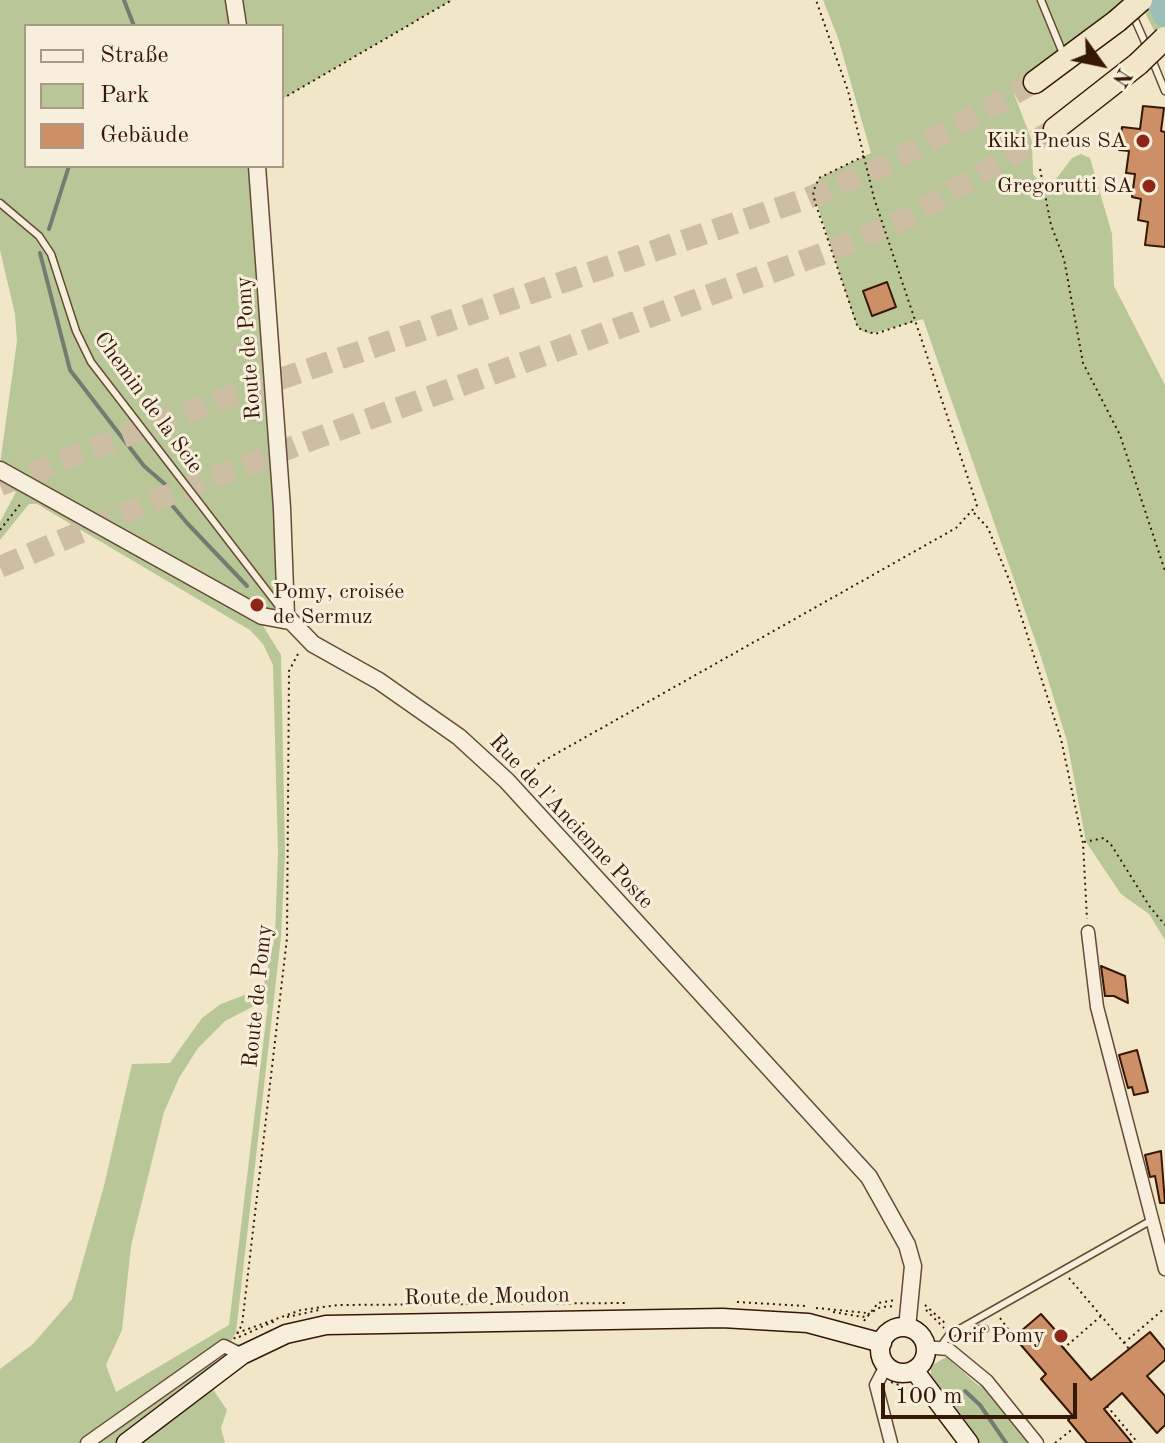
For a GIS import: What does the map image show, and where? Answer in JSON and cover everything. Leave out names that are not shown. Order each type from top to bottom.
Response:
[{"type":"highway","points":[[1035,82],[1141,0]]},
{"type":"highway","points":[[1055,129],[1138,64],[1165,38]]},
{"type":"main road","name":"Route de Moudon","points":[[127,1443],[242,1355],[286,1334],[326,1325],[778,1321],[830,1326],[882,1343]]},
{"type":"main road","points":[[907,1328],[933,1347],[914,1370],[885,1375],[882,1343],[894,1329],[907,1328]]},
{"type":"main road","points":[[914,1370],[969,1443]]},
{"type":"street","points":[[234,0],[238,24]]},
{"type":"street","name":"Route de Pomy","points":[[257,168],[287,619]]},
{"type":"street","name":"Rue de l'Ancienne Poste","points":[[0,470],[262,616],[287,619],[306,638],[379,681],[459,737],[507,781],[869,1177],[907,1245],[913,1266],[907,1328]]},
{"type":"street","points":[[1088,932],[1097,1007],[1150,1221],[1165,1269]]},
{"type":"street","points":[[87,1443],[224,1346],[242,1355]]},
{"type":"street","points":[[933,1347],[987,1381],[1037,1443]]},
{"type":"street","points":[[885,1375],[876,1385],[891,1443]]},
{"type":"lane","points":[[1041,0],[1066,60]]},
{"type":"lane","points":[[1126,0],[1165,91]]},
{"type":"lane","name":"Chemin de la Scie","points":[[0,203],[39,236],[51,254],[76,331],[91,362],[287,619]]},
{"type":"lane","points":[[933,1347],[954,1332],[1150,1221]]},
{"type":"lane","points":[[954,1332],[985,1328]]},
{"type":"path","points":[[284,98],[452,0]]},
{"type":"path","points":[[507,781],[956,528],[973,512],[976,498],[874,198],[848,91],[816,0]]},
{"type":"path","points":[[864,156],[819,178],[813,192],[815,202],[858,328],[875,334],[915,320]]},
{"type":"path","points":[[1040,169],[1051,225],[1064,259],[1083,363],[1120,435],[1165,571]]},
{"type":"path","points":[[0,530],[33,488]]},
{"type":"path","points":[[973,512],[988,528],[994,542],[1035,655],[1061,739],[1083,843],[1088,932]]},
{"type":"path","name":"Route de Pomy","points":[[242,1355],[231,1344],[242,1325],[290,896],[289,671],[306,638]]},
{"type":"path","points":[[1083,843],[1104,838],[1165,925]]},
{"type":"path","points":[[1058,1284],[1070,1277],[1130,1350]]},
{"type":"path","points":[[863,1322],[867,1313],[878,1303],[901,1301]]},
{"type":"path","points":[[924,1305],[938,1313],[954,1332]]},
{"type":"path","points":[[1124,1343],[1165,1308]]},
{"type":"path","points":[[1063,1349],[1102,1315]]},
{"type":"path","points":[[985,1328],[1000,1318],[1008,1329]]},
{"type":"path","points":[[885,1375],[911,1392]]},
{"type":"path","points":[[1107,1406],[1138,1443]]},
{"type":"path","points":[[1055,1443],[1074,1428]]},
{"type":"green space","points":[[0,0],[452,0],[284,98],[284,24],[24,24],[24,168],[257,168],[286,616],[266,609],[0,464],[17,341],[15,314],[0,250]]},
{"type":"green space","points":[[823,0],[1165,0],[1165,53],[1140,2],[1035,82],[1014,94],[1032,141],[1033,174],[1042,185],[1053,183],[1072,158],[1081,154],[1090,158],[1112,234],[1114,286],[1165,385],[1165,940],[1149,914],[1121,894],[1086,842],[1067,741],[1041,657],[923,319],[870,334],[862,331],[855,321],[813,192],[819,178],[871,153],[838,38]]},
{"type":"green space","points":[[0,476],[260,621],[281,655],[285,853],[281,937],[236,1332],[225,1353],[142,1429],[206,1379],[227,1410],[221,1428],[225,1443],[0,1443],[0,1369],[33,1344],[72,1299],[104,1186],[132,1064],[170,1063],[202,1018],[221,1004],[263,988],[275,936],[278,853],[273,665],[263,644],[250,630],[37,504],[29,504],[0,540],[0,522],[16,492],[0,485]],"holes":[[[268,1004],[229,1325],[116,1392],[106,1365],[122,1330],[131,1246],[164,1112],[179,1078],[198,1048],[225,1021],[254,1006]]]},
{"type":"green space","points":[[946,1357],[979,1386],[981,1384],[1031,1443],[971,1443],[931,1379],[931,1366]]},
{"type":"building","points":[[1143,106],[1164,108],[1161,131],[1165,132],[1165,247],[1145,245],[1148,222],[1138,220],[1141,199],[1132,197],[1135,174],[1126,173],[1129,151],[1119,150],[1122,127],[1140,129]]},
{"type":"building","points":[[887,282],[896,307],[872,316],[863,291]]},
{"type":"building","points":[[1101,966],[1125,976],[1128,1003],[1114,996],[1105,996]]},
{"type":"building","points":[[1137,1050],[1148,1092],[1134,1095],[1132,1087],[1128,1088],[1119,1055]]},
{"type":"building","points":[[1161,1151],[1165,1203],[1160,1203],[1155,1176],[1150,1177],[1145,1155]]},
{"type":"building","points":[[1041,1314],[1064,1340],[1060,1344],[1091,1380],[1150,1332],[1165,1350],[1165,1360],[1147,1376],[1165,1396],[1165,1425],[1157,1433],[1122,1393],[1104,1409],[1132,1443],[1087,1443],[1068,1420],[1073,1416],[1041,1379],[1046,1374],[1014,1337]]},
{"type":"waterway","points":[[124,0],[133,24]]},
{"type":"waterway","points":[[1158,0],[1165,15]]},
{"type":"waterway","points":[[49,229],[68,168]]},
{"type":"waterway","points":[[40,253],[70,370],[144,466],[167,486],[171,504],[247,586]]},
{"type":"waterway","points":[[965,1391],[980,1405],[1006,1443]]},
{"type":"tunnel","points":[[0,485],[216,401],[808,198],[886,165],[1035,82]]},
{"type":"tunnel","points":[[0,567],[146,504],[300,444],[833,250],[909,217],[1055,129]]},
{"type":"place","name":"Kiki Pneus SA","points":[[1143,141]]},
{"type":"place","name":"Gregorutti SA","points":[[1149,186]]},
{"type":"place","name":"Pomy, croisée de Sermuz","points":[[257,605]]},
{"type":"place","name":"Orif Pomy","points":[[1061,1336]]}]
